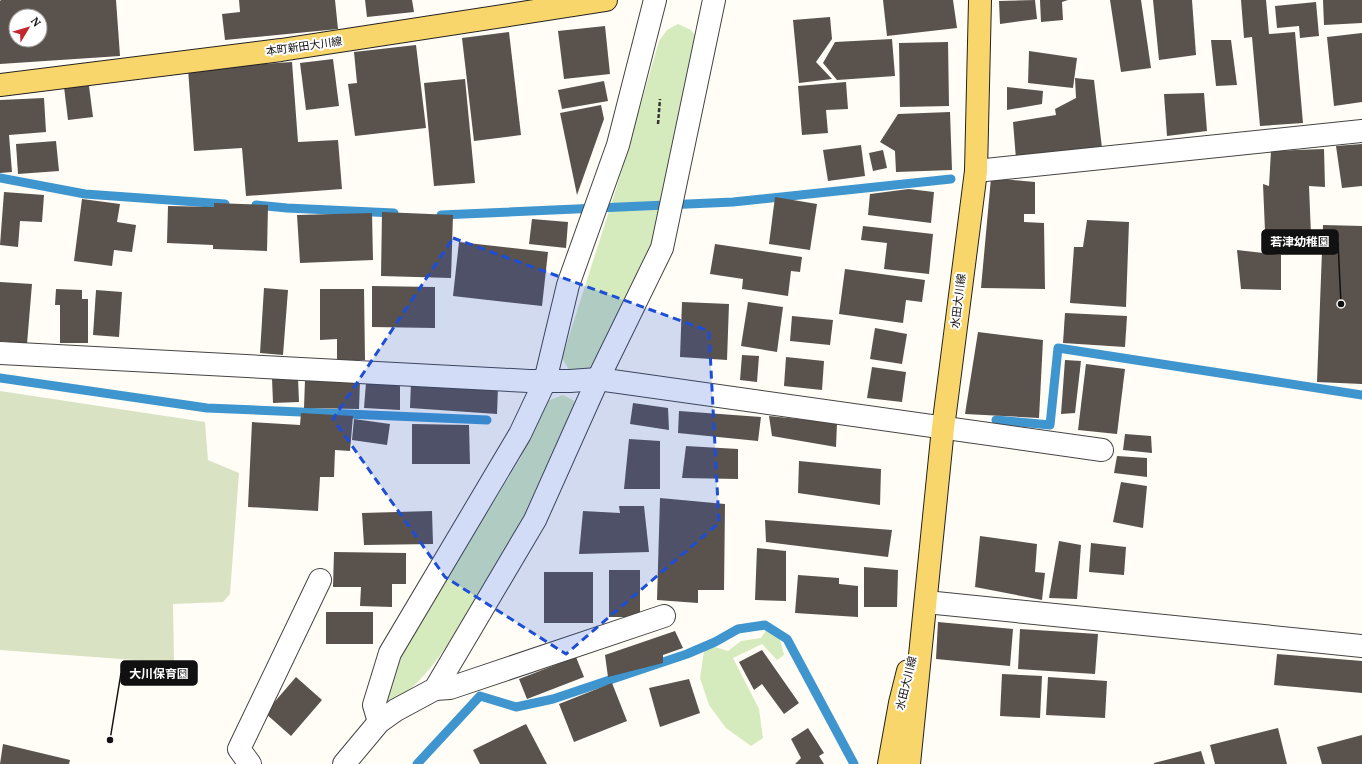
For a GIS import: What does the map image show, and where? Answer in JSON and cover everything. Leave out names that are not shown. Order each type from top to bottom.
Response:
[{"type":"main road","name":"本町新田大川線","points":[[0,85],[281,50],[606,0]]},
{"type":"main road","name":"水田大川線","points":[[909,764],[943,428],[976,171],[980,0]]},
{"type":"main road","name":"水田大川線","points":[[890,764],[900,703],[926,602]]},
{"type":"street","points":[[379,722],[374,705],[390,653],[520,434],[545,381],[568,285],[618,145],[655,0]]},
{"type":"street","points":[[435,689],[535,520],[598,379],[662,248],[714,0]]},
{"type":"street","points":[[976,171],[1362,131]]},
{"type":"street","points":[[0,353],[545,381],[598,379],[1102,450]]},
{"type":"street","points":[[250,764],[239,749],[320,580]]},
{"type":"street","points":[[926,602],[1362,646]]},
{"type":"street","points":[[344,764],[379,722],[435,689],[450,688],[664,616]]},
{"type":"path","points":[[657,132],[660,95]]},
{"type":"highlighted area","points":[[453,238],[709,331],[719,523],[566,654],[445,577],[333,419]]},
{"type":"green space","points":[[678,24],[691,30],[701,43],[651,250],[596,366],[586,373],[571,373],[562,358],[618,183],[659,41],[667,30]]},
{"type":"green space","points":[[0,391],[205,422],[208,460],[239,473],[230,594],[223,602],[173,604],[174,663],[0,650]]},
{"type":"green space","points":[[563,395],[573,400],[580,409],[493,574],[460,627],[429,670],[401,697],[389,704],[384,697],[393,665],[520,459],[545,402]]},
{"type":"green space","points":[[777,628],[784,655],[777,660],[762,644],[733,658],[759,709],[763,738],[751,746],[726,728],[709,705],[700,678],[705,644],[728,651],[741,641],[761,638],[767,629]]},
{"type":"building","points":[[1,0],[116,0],[120,56],[0,64]]},
{"type":"building","points":[[239,0],[335,0],[338,29],[225,40],[222,14],[240,12]]},
{"type":"building","points":[[365,0],[412,0],[414,12],[367,17]]},
{"type":"building","points":[[883,0],[953,0],[957,28],[887,36]]},
{"type":"building","points":[[1035,0],[1037,19],[1000,24],[999,1]]},
{"type":"building","points":[[1040,0],[1068,0],[1062,2],[1063,20],[1041,22]]},
{"type":"building","points":[[1110,0],[1141,0],[1151,68],[1121,72]]},
{"type":"building","points":[[1153,0],[1192,0],[1196,55],[1159,60]]},
{"type":"building","points":[[1241,0],[1266,0],[1269,34],[1295,32],[1303,123],[1260,126],[1252,37],[1244,38]]},
{"type":"building","points":[[1323,0],[1362,0],[1362,23],[1324,25]]},
{"type":"building","points":[[1316,2],[1319,36],[1300,38],[1299,26],[1277,28],[1275,6]]},
{"type":"building","points":[[830,17],[832,39],[816,62],[832,79],[799,83],[793,20]]},
{"type":"building","points":[[605,26],[610,74],[564,79],[558,31]]},
{"type":"building","points":[[509,32],[521,135],[474,141],[462,38]]},
{"type":"building","points":[[1362,33],[1362,102],[1334,106],[1327,37]]},
{"type":"building","points":[[892,39],[895,76],[837,80],[823,63],[835,42]]},
{"type":"building","points":[[1211,40],[1231,40],[1237,85],[1216,86]]},
{"type":"building","points":[[948,42],[949,106],[900,107],[899,43]]},
{"type":"building","points":[[416,45],[426,128],[355,136],[348,84],[357,83],[354,52]]},
{"type":"building","points":[[1029,51],[1077,58],[1073,88],[1028,83]]},
{"type":"building","points":[[333,59],[339,106],[306,110],[300,63]]},
{"type":"building","points":[[292,62],[298,142],[338,140],[342,189],[246,196],[242,148],[194,151],[188,69]]},
{"type":"building","points":[[1075,78],[1094,80],[1102,148],[1016,159],[1013,122],[1056,115],[1055,109],[1076,98]]},
{"type":"building","points":[[465,79],[475,183],[434,186],[424,83]]},
{"type":"building","points":[[604,81],[608,101],[562,109],[558,90]]},
{"type":"building","points":[[846,82],[848,109],[826,110],[828,133],[802,135],[798,86]]},
{"type":"building","points":[[89,86],[93,117],[68,120],[64,87]]},
{"type":"building","points":[[1007,87],[1043,91],[1042,104],[1007,110]]},
{"type":"building","points":[[1204,93],[1207,131],[1167,136],[1164,94]]},
{"type":"building","points":[[44,98],[46,132],[9,135],[12,172],[0,173],[0,100]]},
{"type":"building","points":[[601,105],[604,119],[577,195],[560,113]]},
{"type":"building","points":[[950,112],[952,170],[896,172],[895,151],[880,142],[898,114]]},
{"type":"building","points":[[56,141],[59,171],[18,174],[16,144]]},
{"type":"building","points":[[1362,144],[1362,186],[1342,188],[1336,146]]},
{"type":"building","points":[[861,145],[865,176],[828,181],[823,150]]},
{"type":"building","points":[[1324,149],[1325,187],[1309,186],[1311,235],[1265,231],[1263,184],[1269,186],[1271,151]]},
{"type":"building","points":[[883,150],[887,168],[873,171],[869,153]]},
{"type":"building","points":[[991,178],[1035,182],[1035,214],[1024,214],[1024,222],[1044,223],[1045,289],[981,288]]},
{"type":"building","points":[[909,189],[934,192],[931,223],[868,215],[870,194]]},
{"type":"building","points":[[4,192],[44,195],[42,222],[20,221],[18,247],[0,245]]},
{"type":"building","points":[[775,197],[817,204],[810,250],[769,244]]},
{"type":"building","points":[[82,199],[120,204],[117,222],[136,225],[132,252],[114,250],[112,266],[74,261]]},
{"type":"building","points":[[214,203],[268,205],[267,251],[213,249],[213,245],[167,243],[168,206],[214,207]]},
{"type":"building","points":[[382,212],[453,215],[451,278],[381,276]]},
{"type":"building","points":[[372,213],[373,260],[300,263],[297,215]]},
{"type":"building","points":[[532,219],[568,222],[566,248],[529,244]]},
{"type":"building","points":[[1087,220],[1129,222],[1126,307],[1070,303],[1074,247],[1083,247]]},
{"type":"building","points":[[1323,225],[1362,226],[1362,384],[1317,382]]},
{"type":"building","points":[[863,226],[933,234],[929,274],[884,269],[887,243],[861,240]]},
{"type":"building","points":[[459,242],[548,252],[542,306],[453,296]]},
{"type":"building","points":[[715,244],[802,257],[800,272],[791,271],[788,296],[742,289],[743,279],[710,274]]},
{"type":"building","points":[[1237,250],[1281,255],[1281,290],[1241,289]]},
{"type":"building","points":[[845,269],[925,280],[922,302],[906,300],[903,323],[839,314]]},
{"type":"building","points":[[0,282],[32,284],[27,344],[0,341]]},
{"type":"building","points":[[372,286],[435,287],[435,328],[372,327]]},
{"type":"building","points":[[264,288],[288,290],[283,355],[260,353]]},
{"type":"building","points":[[56,289],[82,290],[82,299],[88,299],[88,343],[60,343],[60,305],[55,305]]},
{"type":"building","points":[[320,289],[364,289],[365,360],[337,360],[337,339],[320,340]]},
{"type":"building","points":[[96,290],[122,292],[119,337],[93,335]]},
{"type":"building","points":[[682,302],[729,304],[727,360],[680,357]]},
{"type":"building","points":[[748,302],[783,307],[777,352],[741,346]]},
{"type":"building","points":[[1065,313],[1127,316],[1125,347],[1063,343]]},
{"type":"building","points":[[792,316],[833,320],[830,345],[790,341]]},
{"type":"building","points":[[875,328],[907,334],[902,364],[870,359]]},
{"type":"building","points":[[978,332],[1043,340],[1039,418],[965,414]]},
{"type":"building","points":[[742,355],[759,356],[757,382],[740,380]]},
{"type":"building","points":[[786,357],[824,361],[822,390],[784,386]]},
{"type":"building","points":[[1065,360],[1081,361],[1075,413],[1061,414]]},
{"type":"building","points":[[1086,364],[1125,369],[1117,434],[1078,430]]},
{"type":"building","points":[[872,367],[906,372],[902,402],[867,398]]},
{"type":"building","points":[[272,378],[298,378],[299,402],[273,403]]},
{"type":"building","points":[[305,380],[360,380],[359,409],[304,408]]},
{"type":"building","points":[[411,382],[498,387],[497,414],[410,408]]},
{"type":"building","points":[[366,383],[400,385],[400,410],[364,408]]},
{"type":"building","points":[[633,403],[668,408],[669,430],[630,424]]},
{"type":"building","points":[[679,411],[761,417],[758,441],[678,433]]},
{"type":"building","points":[[301,413],[353,416],[350,451],[335,450],[334,477],[320,477],[318,511],[248,507],[252,422],[300,425]]},
{"type":"building","points":[[769,416],[837,423],[836,447],[772,436]]},
{"type":"building","points":[[354,419],[390,424],[387,445],[352,440]]},
{"type":"building","points":[[412,424],[469,425],[470,464],[412,464]]},
{"type":"building","points":[[1125,434],[1151,436],[1152,453],[1123,450]]},
{"type":"building","points":[[629,439],[660,441],[660,489],[624,489]]},
{"type":"building","points":[[686,446],[738,449],[738,479],[682,478]]},
{"type":"building","points":[[1117,456],[1147,458],[1147,477],[1114,473]]},
{"type":"building","points":[[799,461],[881,469],[880,505],[798,493]]},
{"type":"building","points":[[1121,482],[1147,486],[1143,528],[1113,522]]},
{"type":"building","points":[[660,498],[725,504],[724,590],[698,590],[698,603],[657,600]]},
{"type":"building","points":[[619,506],[644,506],[649,552],[579,554],[583,511],[620,513]]},
{"type":"building","points":[[432,511],[433,544],[364,545],[362,513]]},
{"type":"building","points":[[765,520],[892,530],[888,557],[766,542]]},
{"type":"building","points":[[980,536],[1037,544],[1035,572],[1045,573],[1042,600],[975,587]]},
{"type":"building","points":[[1059,541],[1081,545],[1077,599],[1049,598]]},
{"type":"building","points":[[1091,543],[1126,547],[1124,575],[1089,572]]},
{"type":"building","points":[[757,548],[786,551],[786,601],[755,600]]},
{"type":"building","points":[[334,552],[406,553],[406,584],[392,584],[392,607],[360,606],[361,587],[333,587]]},
{"type":"building","points":[[864,567],[898,570],[897,607],[864,607]]},
{"type":"building","points":[[609,570],[640,570],[640,617],[609,617]]},
{"type":"building","points":[[544,572],[593,572],[593,623],[544,623]]},
{"type":"building","points":[[798,575],[839,578],[839,584],[858,586],[858,617],[795,613]]},
{"type":"building","points":[[326,612],[373,612],[373,644],[326,644]]},
{"type":"building","points":[[938,622],[1013,629],[1010,666],[936,659]]},
{"type":"building","points":[[1020,629],[1098,634],[1095,674],[1018,669]]},
{"type":"building","points":[[675,631],[683,648],[663,655],[663,663],[608,677],[605,655]]},
{"type":"building","points":[[762,650],[799,703],[784,714],[762,684],[754,690],[739,662]]},
{"type":"building","points":[[1277,654],[1362,661],[1362,693],[1274,685]]},
{"type":"building","points":[[576,657],[584,677],[527,699],[519,679]]},
{"type":"building","points":[[1002,674],[1042,676],[1040,718],[1000,716]]},
{"type":"building","points":[[296,677],[322,700],[291,736],[265,713]]},
{"type":"building","points":[[1048,677],[1107,681],[1105,718],[1046,715]]},
{"type":"building","points":[[689,679],[700,713],[660,727],[649,688]]},
{"type":"building","points":[[612,683],[627,721],[574,742],[559,704]]},
{"type":"building","points":[[526,724],[547,764],[480,764],[473,750]]},
{"type":"building","points":[[808,728],[824,753],[819,756],[824,764],[795,764],[801,758],[791,739]]},
{"type":"building","points":[[1278,728],[1287,764],[1215,764],[1210,745]]},
{"type":"building","points":[[1362,735],[1362,764],[1322,764],[1317,747]]},
{"type":"building","points":[[3,744],[70,760],[69,764],[0,764]]},
{"type":"building","points":[[1201,751],[1205,764],[1154,764],[1154,763]]},
{"type":"waterway","points":[[0,178],[85,194],[225,204]]},
{"type":"waterway","points":[[441,215],[733,202],[951,179]]},
{"type":"waterway","points":[[256,205],[287,208],[394,213]]},
{"type":"waterway","points":[[996,420],[1050,425],[1058,348],[1362,395]]},
{"type":"waterway","points":[[0,378],[207,408],[487,420]]},
{"type":"waterway","points":[[417,764],[480,696],[516,707],[553,699],[687,654],[715,642],[738,629],[765,625],[787,639],[854,764]]},
{"type":"place","name":"若津幼稚園","points":[[1341,304]]},
{"type":"place","name":"大川保育園","points":[[110,740]]}]
